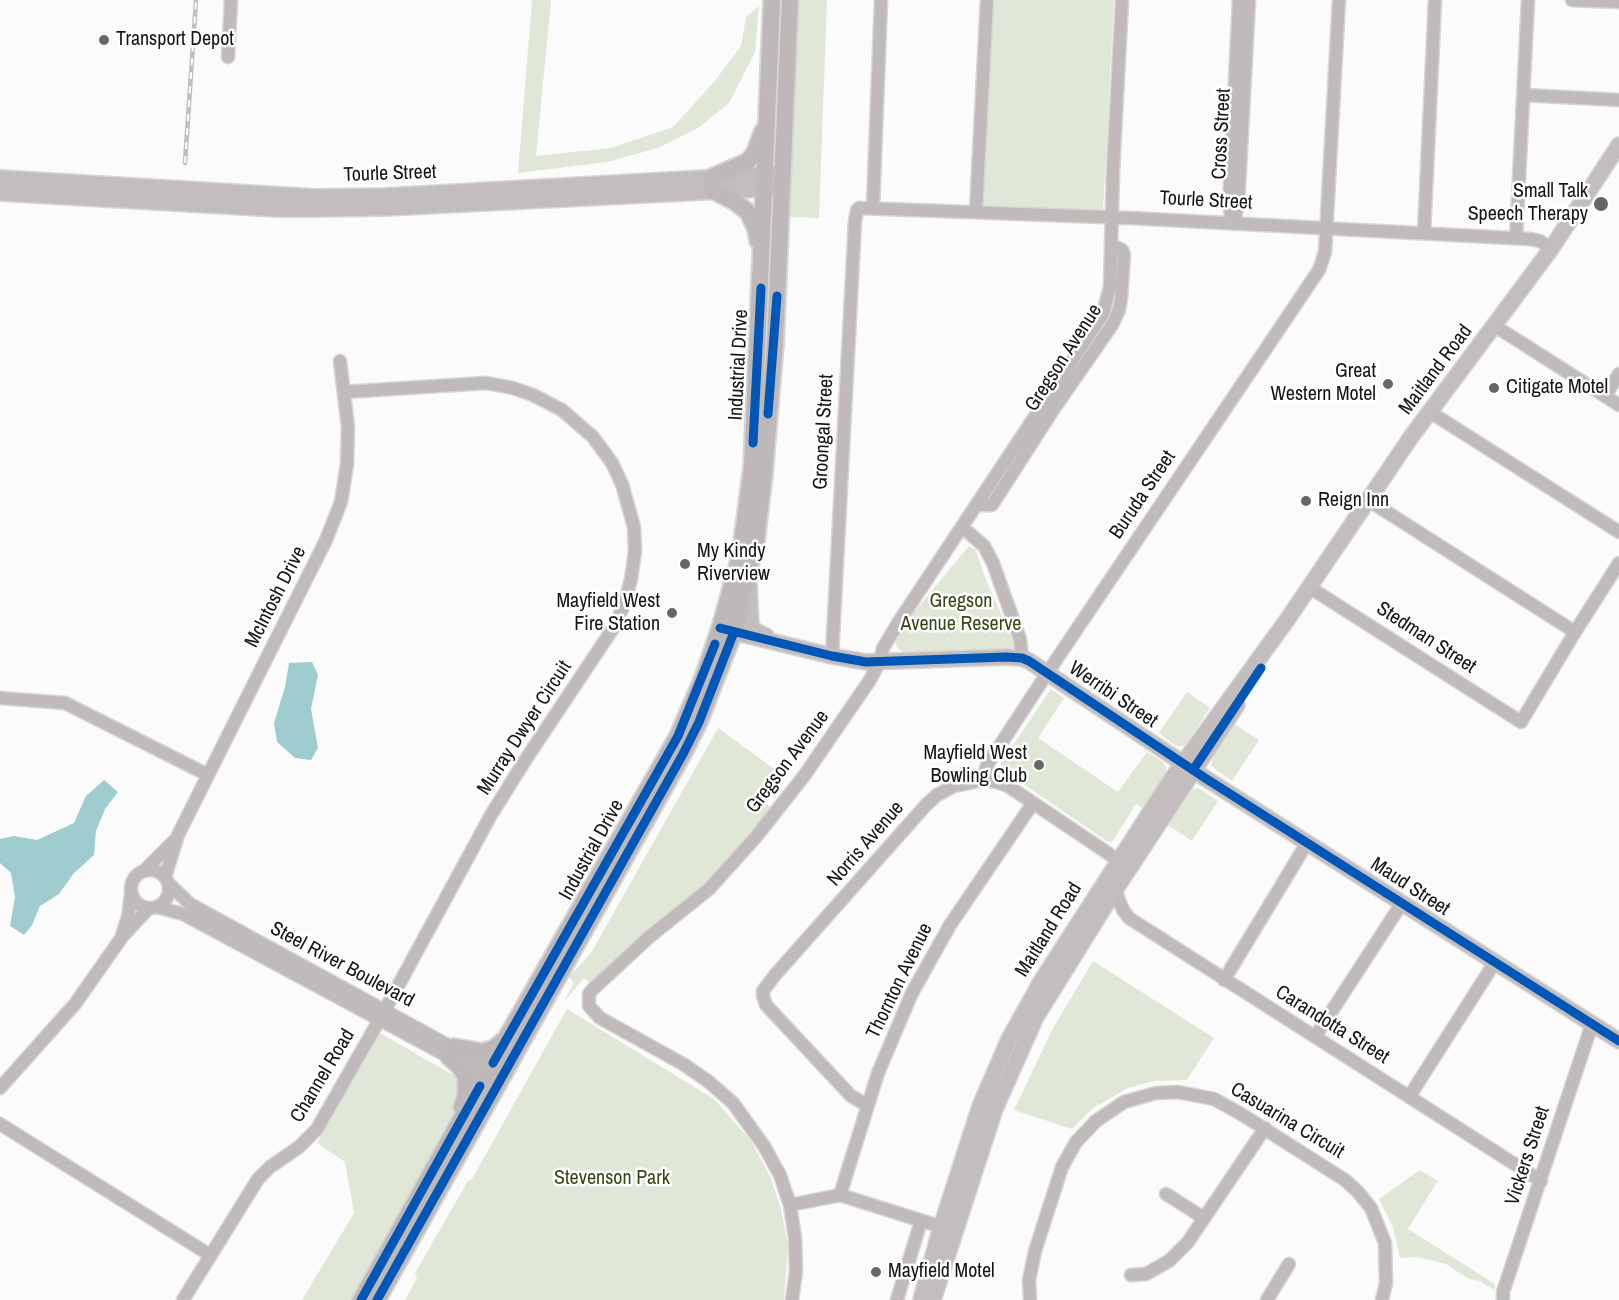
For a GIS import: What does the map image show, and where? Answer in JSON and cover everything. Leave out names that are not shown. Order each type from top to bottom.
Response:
[{"type":"highway","name":"Industrial Drive","points":[[361,1300],[444,1152],[493,1077],[683,754],[699,722],[727,630],[748,576],[764,474],[775,344],[774,181],[768,114],[772,0]]},
{"type":"highway","name":"Industrial Drive","points":[[377,1300],[493,1077],[511,1031],[678,736],[727,630],[750,493],[762,269],[774,181],[790,0]]},
{"type":"highway","points":[[762,269],[756,229],[748,212],[712,184],[752,158],[768,114]]},
{"type":"highway","points":[[451,1052],[489,1051],[499,1046],[511,1031]]},
{"type":"highway","points":[[444,1152],[464,1104],[467,1086],[466,1077],[451,1052]]},
{"type":"main road","name":"Maitland Road","points":[[933,1300],[948,1228],[980,1106],[1009,1039],[1042,980],[1118,860],[1262,668],[1287,620],[1368,500],[1551,249],[1619,145]]},
{"type":"main road","name":"Tourle Street","points":[[0,178],[316,197],[774,181]]},
{"type":"main road","name":"Tourle Street","points":[[0,194],[277,209],[396,208],[712,184]]},
{"type":"main road","points":[[748,576],[751,626],[756,632],[784,643]]},
{"type":"main road","points":[[727,630],[866,662],[1022,657]]},
{"type":"main road","name":"Werribi Street","points":[[1022,657],[1048,672],[1188,767]]},
{"type":"main road","name":"Maitland Road","points":[[921,1300],[995,1109],[1041,1008],[1188,767]]},
{"type":"main road","name":"Maud Street","points":[[1188,767],[1619,1041]]},
{"type":"street","points":[[228,57],[231,0]]},
{"type":"street","points":[[873,207],[881,0]]},
{"type":"street","points":[[976,211],[987,0]]},
{"type":"street","name":"Gregson Avenue","points":[[790,1205],[780,1175],[764,1146],[733,1103],[683,1064],[600,1018],[589,1006],[589,994],[648,938],[709,889],[755,838],[804,777],[870,680],[880,662],[883,648],[898,623],[962,527],[977,505],[992,505],[1053,410],[1112,325],[1121,298],[1124,254],[1122,250],[1112,245],[1113,171],[1122,0]]},
{"type":"street","name":"Cross Street","points":[[1233,224],[1229,204],[1239,0]]},
{"type":"street","name":"Cross Street","points":[[1233,224],[1238,205],[1249,0]]},
{"type":"street","name":"Buruda Street","points":[[983,780],[987,765],[1048,672],[1319,270],[1324,252],[1326,228],[1339,0]]},
{"type":"street","points":[[1424,233],[1435,0]]},
{"type":"street","points":[[1516,238],[1528,0]]},
{"type":"street","points":[[1572,0],[1619,2]]},
{"type":"street","points":[[1524,95],[1619,100]]},
{"type":"street","name":"Tourle Street","points":[[857,210],[862,207],[873,207],[976,211],[1535,239],[1551,249]]},
{"type":"street","name":"Groongal Street","points":[[832,656],[857,210]]},
{"type":"street","points":[[1495,326],[1619,405]]},
{"type":"street","name":"McIntosh Drive","points":[[144,871],[178,835],[326,540],[341,502],[347,464],[348,427],[340,361]]},
{"type":"street","points":[[1605,396],[1619,374]]},
{"type":"street","name":"Murray Dwyer Circuit","points":[[344,392],[486,383],[513,388],[533,395],[562,410],[593,437],[612,463],[622,484],[634,527],[635,551],[631,579],[625,603],[614,627],[491,815],[382,1015]]},
{"type":"street","points":[[1430,412],[1619,532]]},
{"type":"street","points":[[1368,500],[1575,632],[1619,563]]},
{"type":"street","points":[[962,527],[984,546],[993,563],[1020,639],[1022,657]]},
{"type":"street","name":"Stedman Street","points":[[1309,587],[1521,722],[1575,632]]},
{"type":"street","points":[[0,698],[65,703],[208,775]]},
{"type":"street","name":"Norris Avenue","points":[[867,1105],[851,1096],[757,997],[926,805],[937,795],[954,786],[983,780],[997,782],[1008,786],[1118,860]]},
{"type":"street","name":"Thornton Avenue","points":[[840,1195],[867,1105],[894,1035],[926,966],[950,925],[1033,803]]},
{"type":"street","name":"McIntosh Drive","points":[[167,880],[178,835]]},
{"type":"street","points":[[1224,980],[1307,843]]},
{"type":"street","points":[[0,1088],[75,1004],[122,937],[167,898],[169,891],[167,880],[159,872],[144,871],[137,874],[133,880],[128,917],[122,937]]},
{"type":"street","name":"Steel River Boulevard","points":[[167,880],[190,904],[382,1015]]},
{"type":"street","name":"Carandotta Street","points":[[1114,890],[1129,918],[1541,1180]]},
{"type":"street","points":[[131,894],[141,906],[153,908]]},
{"type":"street","points":[[1315,1037],[1402,903]]},
{"type":"street","name":"Steel River Boulevard","points":[[153,908],[183,914],[382,1015],[493,1077]]},
{"type":"street","points":[[1409,1097],[1495,962]]},
{"type":"street","name":"Channel Road","points":[[183,1300],[265,1171],[299,1147],[317,1129],[382,1015]]},
{"type":"street","name":"Vickers Street","points":[[1503,1300],[1503,1292],[1592,1024]]},
{"type":"street","name":"Casuarina Circuit","points":[[1030,1300],[1029,1280],[1035,1251],[1062,1167],[1076,1142],[1096,1121],[1124,1102],[1156,1093],[1178,1092],[1214,1099],[1265,1128],[1345,1180],[1371,1208],[1385,1243],[1386,1283],[1382,1300]]},
{"type":"street","points":[[0,1124],[210,1255]]},
{"type":"street","points":[[1131,1275],[1146,1274],[1169,1261],[1188,1242],[1265,1128]]},
{"type":"street","points":[[1166,1194],[1204,1218]]},
{"type":"street","points":[[792,1300],[796,1271],[795,1238],[790,1205],[840,1195],[948,1228]]},
{"type":"street","points":[[897,1300],[921,1221]]},
{"type":"street","points":[[1267,1300],[1285,1274],[1289,1264]]},
{"type":"green space","points":[[532,0],[551,0],[536,156],[611,148],[673,127],[714,82],[741,46],[746,17],[759,6],[755,52],[729,103],[698,128],[658,148],[607,162],[518,173]]},
{"type":"green space","points":[[800,0],[827,0],[819,218],[788,217]]},
{"type":"green space","points":[[991,0],[1114,0],[1103,212],[981,206]]},
{"type":"green space","name":"Gregson Avenue Reserve","points":[[969,546],[976,550],[984,575],[1015,646],[1006,650],[910,653],[901,651],[896,646],[895,639],[900,629]]},
{"type":"green space","name":"Mayfield West Bowling Club","points":[[1051,689],[1064,698],[1038,738],[1118,792],[1147,752],[1163,762],[1166,767],[1166,774],[1147,811],[1136,804],[1112,842],[1107,841],[1001,769],[1001,763]]},
{"type":"green space","points":[[1187,692],[1210,708],[1185,746],[1179,746],[1174,745],[1159,733]]},
{"type":"green space","points":[[1234,724],[1259,740],[1232,781],[1211,766],[1214,755]]},
{"type":"green space","points":[[718,728],[784,776],[764,801],[770,807],[752,839],[734,866],[663,934],[615,973],[594,986],[584,978],[563,1003],[574,983],[569,977],[591,953]]},
{"type":"green space","points":[[1198,788],[1218,801],[1192,841],[1166,824],[1186,795],[1192,789]]},
{"type":"green space","points":[[1093,961],[1214,1038],[1187,1080],[1154,1081],[1128,1088],[1093,1108],[1072,1129],[1014,1110],[1053,1028]]},
{"type":"green space","name":"Stevenson Park","points":[[567,1009],[714,1099],[751,1141],[771,1178],[781,1209],[788,1246],[784,1300],[405,1300],[417,1278],[415,1273],[468,1181],[472,1179]]},
{"type":"green space","points":[[378,1032],[460,1079],[453,1112],[353,1300],[302,1300],[354,1213],[345,1162],[317,1143]]},
{"type":"green space","points":[[1420,1170],[1441,1183],[1437,1182],[1408,1229],[1495,1284],[1494,1290],[1480,1281],[1469,1279],[1446,1264],[1417,1257],[1400,1258],[1393,1227],[1379,1199]]},
{"type":"water","points":[[312,662],[318,675],[311,709],[318,748],[311,760],[295,758],[277,742],[274,723],[285,687],[289,663]]},
{"type":"water","points":[[104,780],[118,792],[105,809],[96,831],[94,855],[74,873],[59,894],[40,906],[32,925],[24,935],[10,926],[15,897],[11,873],[0,863],[0,839],[14,836],[37,840],[74,823],[86,796]]},
{"type":"railway","points":[[185,163],[196,0]]},
{"type":"cycle path","points":[[753,443],[761,288]]},
{"type":"cycle path","points":[[768,414],[777,296]]},
{"type":"cycle path","points":[[720,628],[832,656],[866,662],[1006,657],[1029,661],[1205,778],[1619,1041]]},
{"type":"cycle path","points":[[377,1300],[683,754],[699,722],[734,632]]},
{"type":"cycle path","points":[[493,1063],[678,736],[715,644]]},
{"type":"cycle path","points":[[1193,770],[1261,668]]},
{"type":"cycle path","points":[[361,1300],[480,1086]]},
{"type":"place","name":"Transport Depot","points":[[104,40]]},
{"type":"place","name":"Small Talk Speech Therapy","points":[[1601,204]]},
{"type":"place","name":"Great Western Motel","points":[[1388,384]]},
{"type":"place","name":"Citigate Motel","points":[[1494,388]]},
{"type":"place","name":"Reign Inn","points":[[1306,501]]},
{"type":"place","name":"My Kindy Riverview","points":[[685,564]]},
{"type":"place","name":"Mayfield West Fire Station","points":[[672,613]]},
{"type":"place","name":"Mayfield West Bowling Club","points":[[1039,765]]},
{"type":"place","name":"Mayfield Motel","points":[[876,1272]]}]
